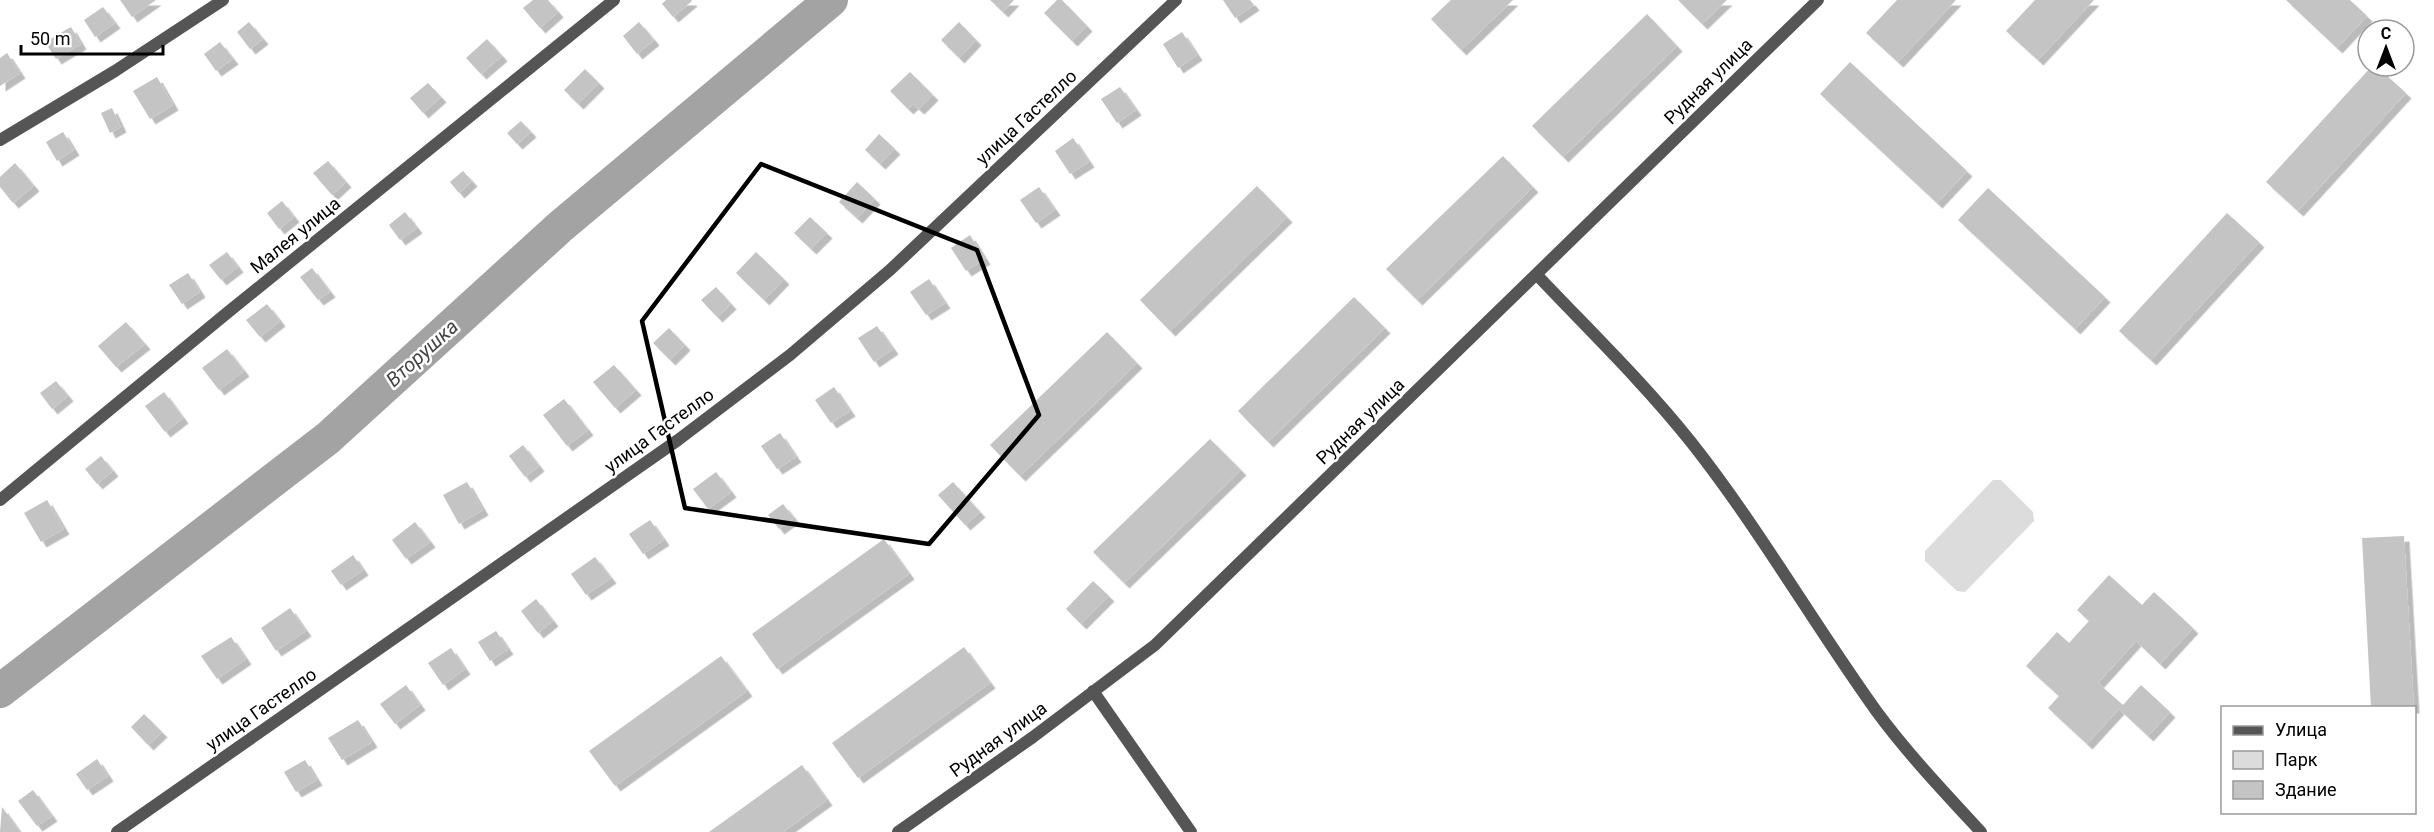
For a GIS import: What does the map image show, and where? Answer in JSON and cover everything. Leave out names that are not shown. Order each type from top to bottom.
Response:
[{"type":"street","points":[[0,140],[115,71],[223,0]]},
{"type":"street","name":"Малея улица","points":[[0,500],[614,0]]},
{"type":"street","name":"улица Гастелло","points":[[117,832],[678,440],[790,355],[890,270],[1176,0]]},
{"type":"street","name":"Рудная улица","points":[[898,832],[1155,645],[1537,275],[1731,82],[1818,0]]},
{"type":"street","points":[[1537,275],[1646,390],[1691,443],[1772,555],[1878,713],[1922,767],[1981,832]]},
{"type":"street","points":[[1094,691],[1191,832]]},
{"type":"highlighted area","points":[[761,164],[977,250],[1039,415],[929,544],[685,508],[642,321]]},
{"type":"green space","points":[[1993,480],[2001,480],[2033,512],[2034,521],[1965,592],[1957,591],[1925,561],[1925,551]]},
{"type":"building","points":[[120,0],[156,0],[132,17]]},
{"type":"building","points":[[533,0],[548,0],[558,12],[540,28],[523,8]]},
{"type":"building","points":[[666,0],[692,1],[673,17],[662,4]]},
{"type":"building","points":[[990,0],[1014,0],[1003,12]]},
{"type":"building","points":[[1057,0],[1062,0],[1087,26],[1072,41],[1044,13]]},
{"type":"building","points":[[1223,0],[1250,0],[1254,5],[1235,18]]},
{"type":"building","points":[[1451,0],[1513,0],[1461,50],[1431,19]]},
{"type":"building","points":[[1678,0],[1727,0],[1702,24]]},
{"type":"building","points":[[1897,0],[1956,0],[1898,62],[1866,33]]},
{"type":"building","points":[[2035,0],[2094,0],[2038,60],[2006,31]]},
{"type":"building","points":[[2286,0],[2350,0],[2367,16],[2356,18],[2356,28],[2337,48]]},
{"type":"building","points":[[103,7],[115,23],[95,37],[84,20]]},
{"type":"building","points":[[1647,14],[1677,46],[1563,157],[1532,126]]},
{"type":"building","points":[[249,22],[263,39],[250,49],[237,32]]},
{"type":"building","points":[[639,22],[654,40],[637,54],[623,36]]},
{"type":"building","points":[[959,22],[976,40],[959,58],[941,40]]},
{"type":"building","points":[[71,27],[81,44],[56,59],[45,42]]},
{"type":"building","points":[[1182,32],[1197,55],[1178,68],[1163,44]]},
{"type":"building","points":[[487,39],[502,56],[481,74],[466,58]]},
{"type":"building","points":[[220,42],[233,59],[216,71],[204,54]]},
{"type":"building","points":[[7,53],[20,73],[0,86],[0,58]]},
{"type":"building","points":[[1850,62],[1967,171],[1937,203],[1820,94]]},
{"type":"building","points":[[585,69],[599,83],[578,104],[564,90]]},
{"type":"building","points":[[910,72],[933,95],[919,109],[913,104],[908,109],[890,91]]},
{"type":"building","points":[[157,77],[173,105],[150,119],[133,91]]},
{"type":"building","points":[[2361,78],[2389,78],[2406,93],[2298,211],[2266,182]]},
{"type":"building","points":[[428,83],[441,97],[423,113],[410,98]]},
{"type":"building","points":[[1120,87],[1136,110],[1117,123],[1101,99]]},
{"type":"building","points":[[112,108],[121,127],[110,133],[101,113]]},
{"type":"building","points":[[521,121],[531,132],[517,144],[507,133]]},
{"type":"building","points":[[63,132],[74,150],[57,161],[46,142]]},
{"type":"building","points":[[879,134],[895,149],[880,164],[865,150]]},
{"type":"building","points":[[1073,138],[1089,162],[1070,174],[1055,151]]},
{"type":"building","points":[[1503,156],[1533,187],[1417,300],[1386,269]]},
{"type":"building","points":[[328,161],[346,182],[332,195],[313,173]]},
{"type":"building","points":[[15,163],[34,186],[13,203],[0,187],[0,177]]},
{"type":"building","points":[[463,171],[472,181],[459,193],[450,182]]},
{"type":"building","points":[[857,182],[875,199],[857,218],[839,202]]},
{"type":"building","points":[[1257,186],[1287,217],[1170,331],[1140,300]]},
{"type":"building","points":[[1039,187],[1055,210],[1036,223],[1020,200]]},
{"type":"building","points":[[1988,188],[2105,297],[2075,329],[1958,220]]},
{"type":"building","points":[[282,201],[294,217],[279,229],[267,213]]},
{"type":"building","points":[[405,212],[417,228],[400,240],[389,225]]},
{"type":"building","points":[[2227,213],[2259,242],[2151,360],[2119,331]]},
{"type":"building","points":[[810,217],[827,233],[811,249],[794,233]]},
{"type":"building","points":[[970,235],[985,259],[966,271],[951,248]]},
{"type":"building","points":[[227,252],[238,267],[221,280],[209,265]]},
{"type":"building","points":[[756,252],[784,279],[764,300],[736,273]]},
{"type":"building","points":[[312,268],[330,292],[318,300],[300,277]]},
{"type":"building","points":[[188,273],[200,292],[182,304],[169,285]]},
{"type":"building","points":[[929,279],[945,303],[926,315],[910,292]]},
{"type":"building","points":[[716,287],[731,304],[717,317],[701,300]]},
{"type":"building","points":[[1354,297],[1385,328],[1268,442],[1238,411]]},
{"type":"building","points":[[267,304],[280,321],[260,337],[246,320]]},
{"type":"building","points":[[126,322],[145,344],[116,367],[98,346]]},
{"type":"building","points":[[877,326],[893,349],[874,362],[858,338]]},
{"type":"building","points":[[669,328],[685,345],[670,360],[653,343]]},
{"type":"building","points":[[1107,332],[1137,363],[1020,476],[990,445]]},
{"type":"building","points":[[227,349],[244,371],[219,390],[202,368]]},
{"type":"building","points":[[614,365],[636,390],[615,408],[593,382]]},
{"type":"building","points":[[56,381],[68,396],[52,409],[40,393]]},
{"type":"building","points":[[834,387],[850,411],[831,423],[815,400]]},
{"type":"building","points":[[164,392],[183,418],[165,432],[145,406]]},
{"type":"building","points":[[564,399],[588,430],[567,446],[543,415]]},
{"type":"building","points":[[780,433],[796,457],[777,469],[761,446]]},
{"type":"building","points":[[1210,439],[1241,470],[1124,583],[1093,552]]},
{"type":"building","points":[[523,445],[539,466],[525,477],[509,456]]},
{"type":"building","points":[[101,456],[113,471],[97,484],[85,469]]},
{"type":"building","points":[[716,472],[731,492],[708,509],[693,489]]},
{"type":"building","points":[[467,482],[483,510],[459,524],[443,495]]},
{"type":"building","points":[[953,482],[980,512],[965,525],[938,495]]},
{"type":"building","points":[[47,500],[64,529],[41,542],[24,513]]},
{"type":"building","points":[[783,504],[794,518],[779,529],[768,515]]},
{"type":"building","points":[[650,520],[664,540],[643,554],[629,534]]},
{"type":"building","points":[[415,522],[430,542],[406,559],[392,540]]},
{"type":"building","points":[[2404,536],[2414,706],[2371,706],[2362,538]]},
{"type":"building","points":[[884,539],[909,574],[777,669],[752,634]]},
{"type":"building","points":[[353,555],[363,570],[341,585],[331,571]]},
{"type":"building","points":[[595,557],[611,578],[586,595],[571,574]]},
{"type":"building","points":[[2109,575],[2142,605],[2154,592],[2193,628],[2160,664],[2136,641],[2098,683],[2123,705],[2141,685],[2170,712],[2148,736],[2119,709],[2087,744],[2048,708],[2059,696],[2026,666],[2057,632],[2069,643],[2089,621],[2077,610]]},
{"type":"building","points":[[1093,581],[1109,596],[1081,624],[1066,609]]},
{"type":"building","points":[[536,599],[553,621],[538,633],[521,611]]},
{"type":"building","points":[[290,608],[306,631],[276,651],[261,628]]},
{"type":"building","points":[[496,631],[508,649],[490,661],[478,642]]},
{"type":"building","points":[[231,637],[246,659],[217,679],[201,656]]},
{"type":"building","points":[[964,647],[990,683],[858,778],[832,743]]},
{"type":"building","points":[[451,648],[465,669],[443,685],[428,663]]},
{"type":"building","points":[[721,656],[747,691],[615,786],[589,751]]},
{"type":"building","points":[[406,685],[420,705],[395,724],[380,704]]},
{"type":"building","points":[[144,714],[162,732],[148,745],[131,727]]},
{"type":"building","points":[[358,720],[372,742],[342,760],[328,738]]},
{"type":"building","points":[[97,759],[108,776],[87,790],[76,774]]},
{"type":"building","points":[[305,760],[317,780],[296,792],[284,772]]},
{"type":"building","points":[[802,765],[827,800],[783,832],[709,832]]},
{"type":"building","points":[[33,790],[52,816],[37,826],[18,801]]},
{"type":"building","points":[[2,807],[20,832],[0,832]]},
{"type":"waterway","name":"Вторушка","points":[[0,691],[328,438],[561,226],[831,0]]}]
